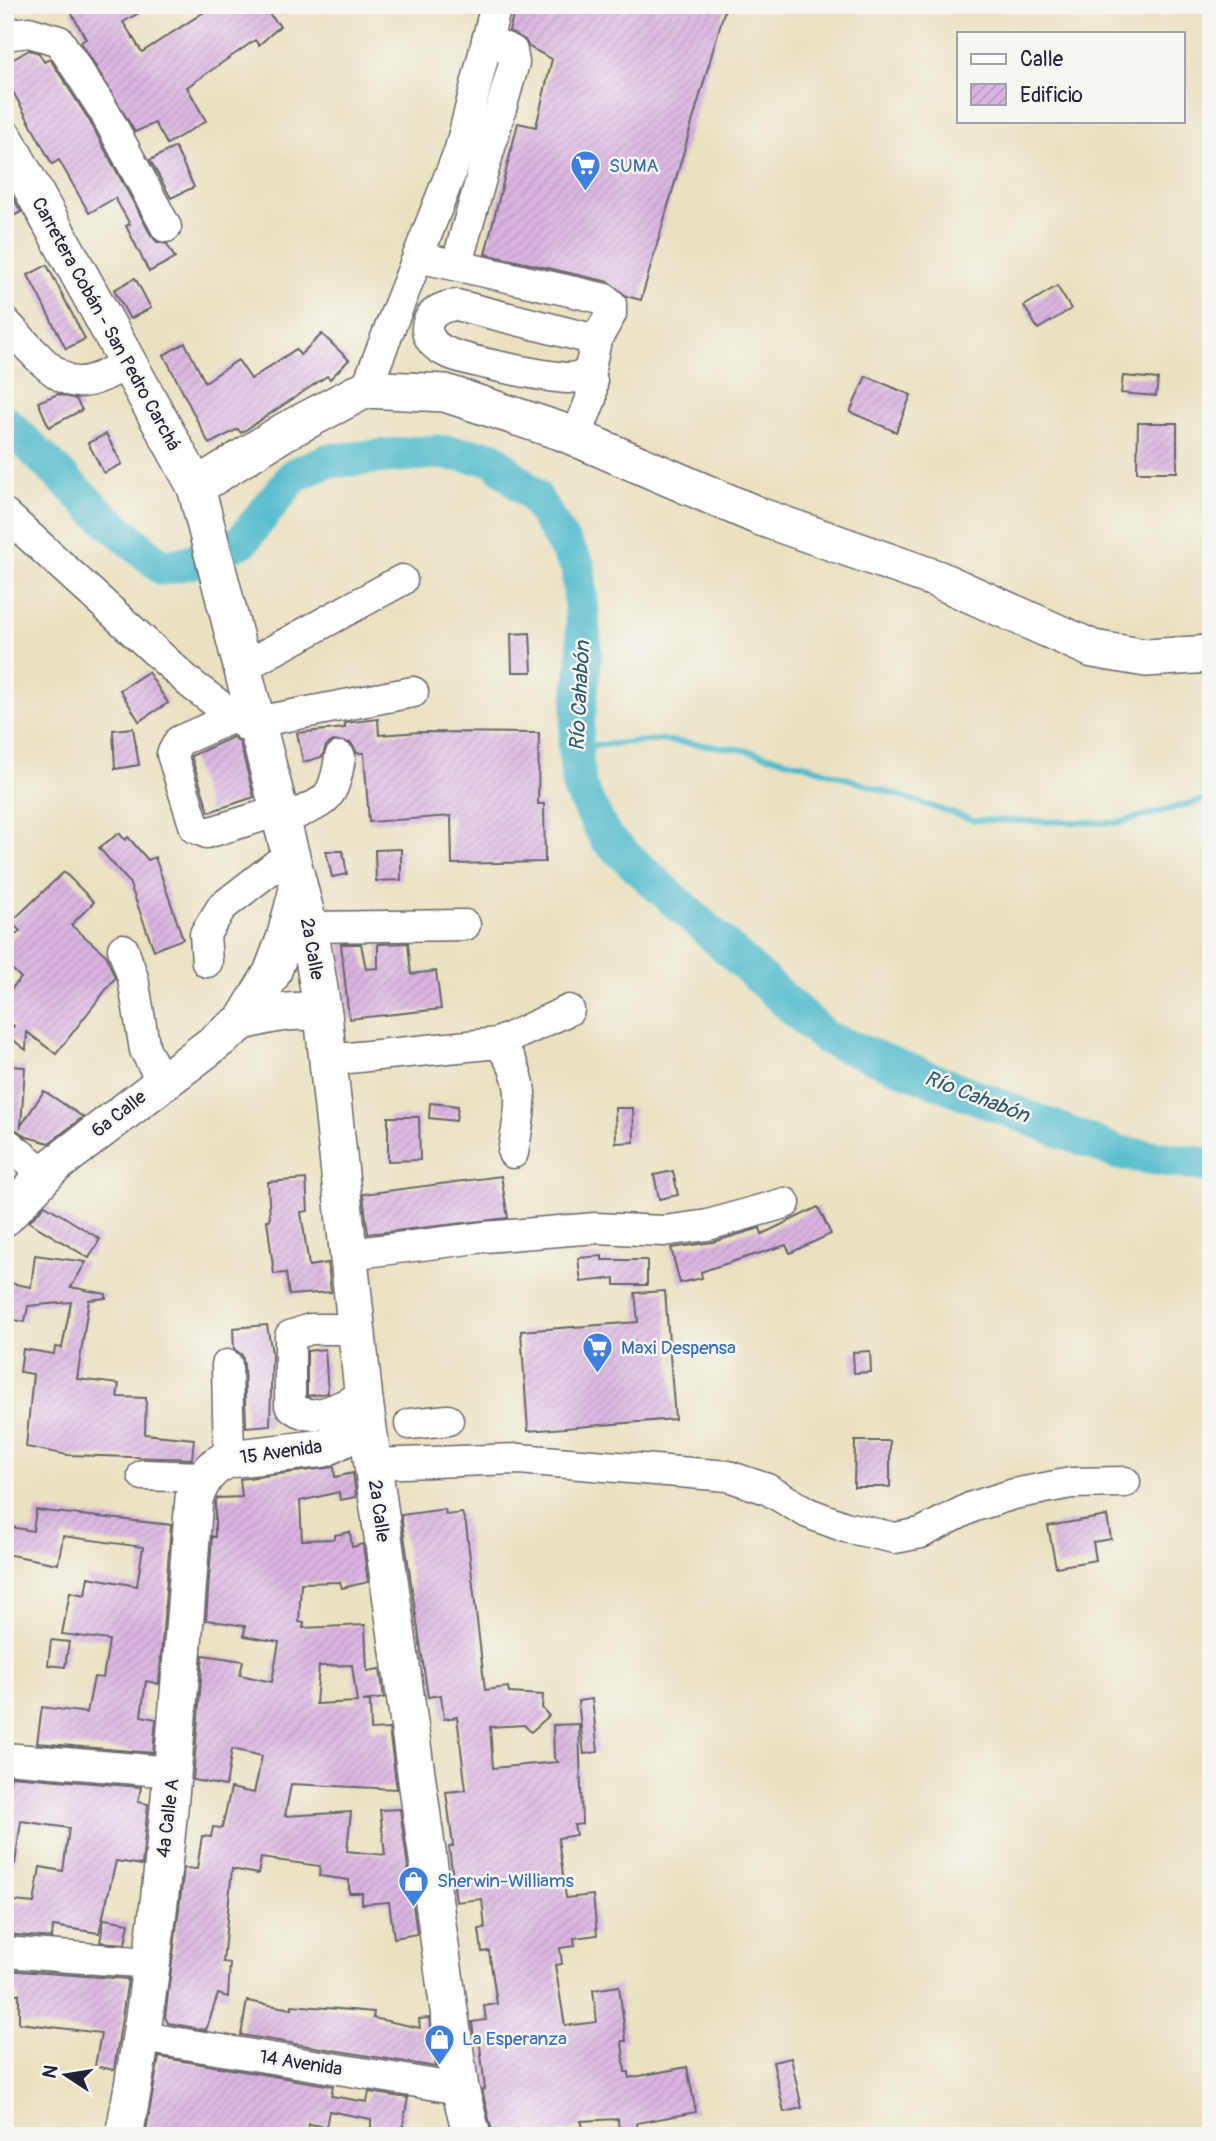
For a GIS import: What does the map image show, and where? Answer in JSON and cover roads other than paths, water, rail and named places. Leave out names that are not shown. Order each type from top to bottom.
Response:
[{"type":"main road","name":"Carretera Cobán - San Pedro Carchá","points":[[5,139],[199,499],[243,667]]},
{"type":"main road","points":[[199,499],[284,432],[366,389],[445,393],[576,437],[761,517],[937,579],[1093,649],[1146,658],[1211,654]]},
{"type":"main road","name":"2a Calle","points":[[243,667],[250,724],[287,842],[309,927],[323,1014],[359,1329],[364,1398],[460,2089],[472,2136]]},
{"type":"main road","name":"6ª Calle","points":[[5,1217],[45,1174],[243,1021],[272,973],[285,939],[287,842]]},
{"type":"main road","name":"6ª Calle","points":[[243,1021],[287,1011],[306,1010],[323,1014]]},
{"type":"main road","name":"15 Avenida","points":[[209,1478],[324,1448],[342,1439],[364,1398]]},
{"type":"main road","name":"4a Calle A","points":[[124,2136],[143,2037],[209,1478]]},
{"type":"street","points":[[366,389],[460,149],[496,5]]},
{"type":"street","points":[[5,35],[29,32],[60,41],[104,111],[166,227]]},
{"type":"street","points":[[457,263],[514,63],[512,51],[487,40]]},
{"type":"street","points":[[418,257],[457,263],[605,299],[611,304],[611,314],[596,340],[590,374],[591,399],[576,437]]},
{"type":"street","points":[[590,374],[568,378],[457,357],[435,347],[428,334],[427,323],[431,313],[442,306],[457,306],[596,340]]},
{"type":"street","points":[[5,322],[54,371],[66,379],[78,383],[92,380],[127,364]]},
{"type":"street","points":[[5,514],[191,684],[250,724]]},
{"type":"street","points":[[243,667],[402,580]]},
{"type":"street","points":[[287,842],[207,834],[195,828],[172,754],[179,741],[413,692]]},
{"type":"street","points":[[207,962],[205,934],[222,906],[327,799],[336,784],[340,757]]},
{"type":"street","points":[[309,927],[465,925]]},
{"type":"street","points":[[123,949],[133,978],[145,1050],[162,1081]]},
{"type":"street","points":[[328,1060],[498,1043],[569,1010]]},
{"type":"street","points":[[498,1043],[514,1061],[522,1098],[513,1153]]},
{"type":"street","points":[[5,1142],[45,1174]]},
{"type":"street","points":[[350,1254],[485,1237],[596,1228],[664,1231],[708,1225],[785,1203]]},
{"type":"street","points":[[359,1329],[310,1329],[290,1336],[290,1405],[298,1413],[312,1415],[364,1398]]},
{"type":"street","points":[[143,1475],[209,1478],[227,1365]]},
{"type":"street","points":[[410,1423],[448,1420]]},
{"type":"street","points":[[373,1464],[519,1459],[728,1476],[767,1489],[808,1513],[845,1527],[895,1538],[921,1533],[972,1507],[1014,1494],[1071,1483],[1125,1482]]},
{"type":"street","points":[[5,1758],[173,1772]]},
{"type":"street","points":[[5,1952],[150,1963]]},
{"type":"street","name":"14 Avenida","points":[[143,2037],[460,2089]]},
{"type":"waterway","name":"Río Cahabón","points":[[5,422],[99,513],[163,568],[190,562],[242,541],[294,475],[327,461],[437,452],[492,458],[535,497],[578,567],[585,654],[575,747],[579,787],[606,838],[826,1038],[1119,1153],[1202,1164],[1211,1168]]},
{"type":"waterway","points":[[575,747],[660,740],[740,749],[806,765],[973,820],[1117,823],[1211,798]]},
{"type":"place","name":"SUMA","points":[[586,193]]},
{"type":"place","name":"Maxi Despensa","points":[[598,1375]]},
{"type":"place","name":"Sherwin-Williams","points":[[414,1908]]},
{"type":"place","name":"La Esperanza","points":[[439,2066]]}]
